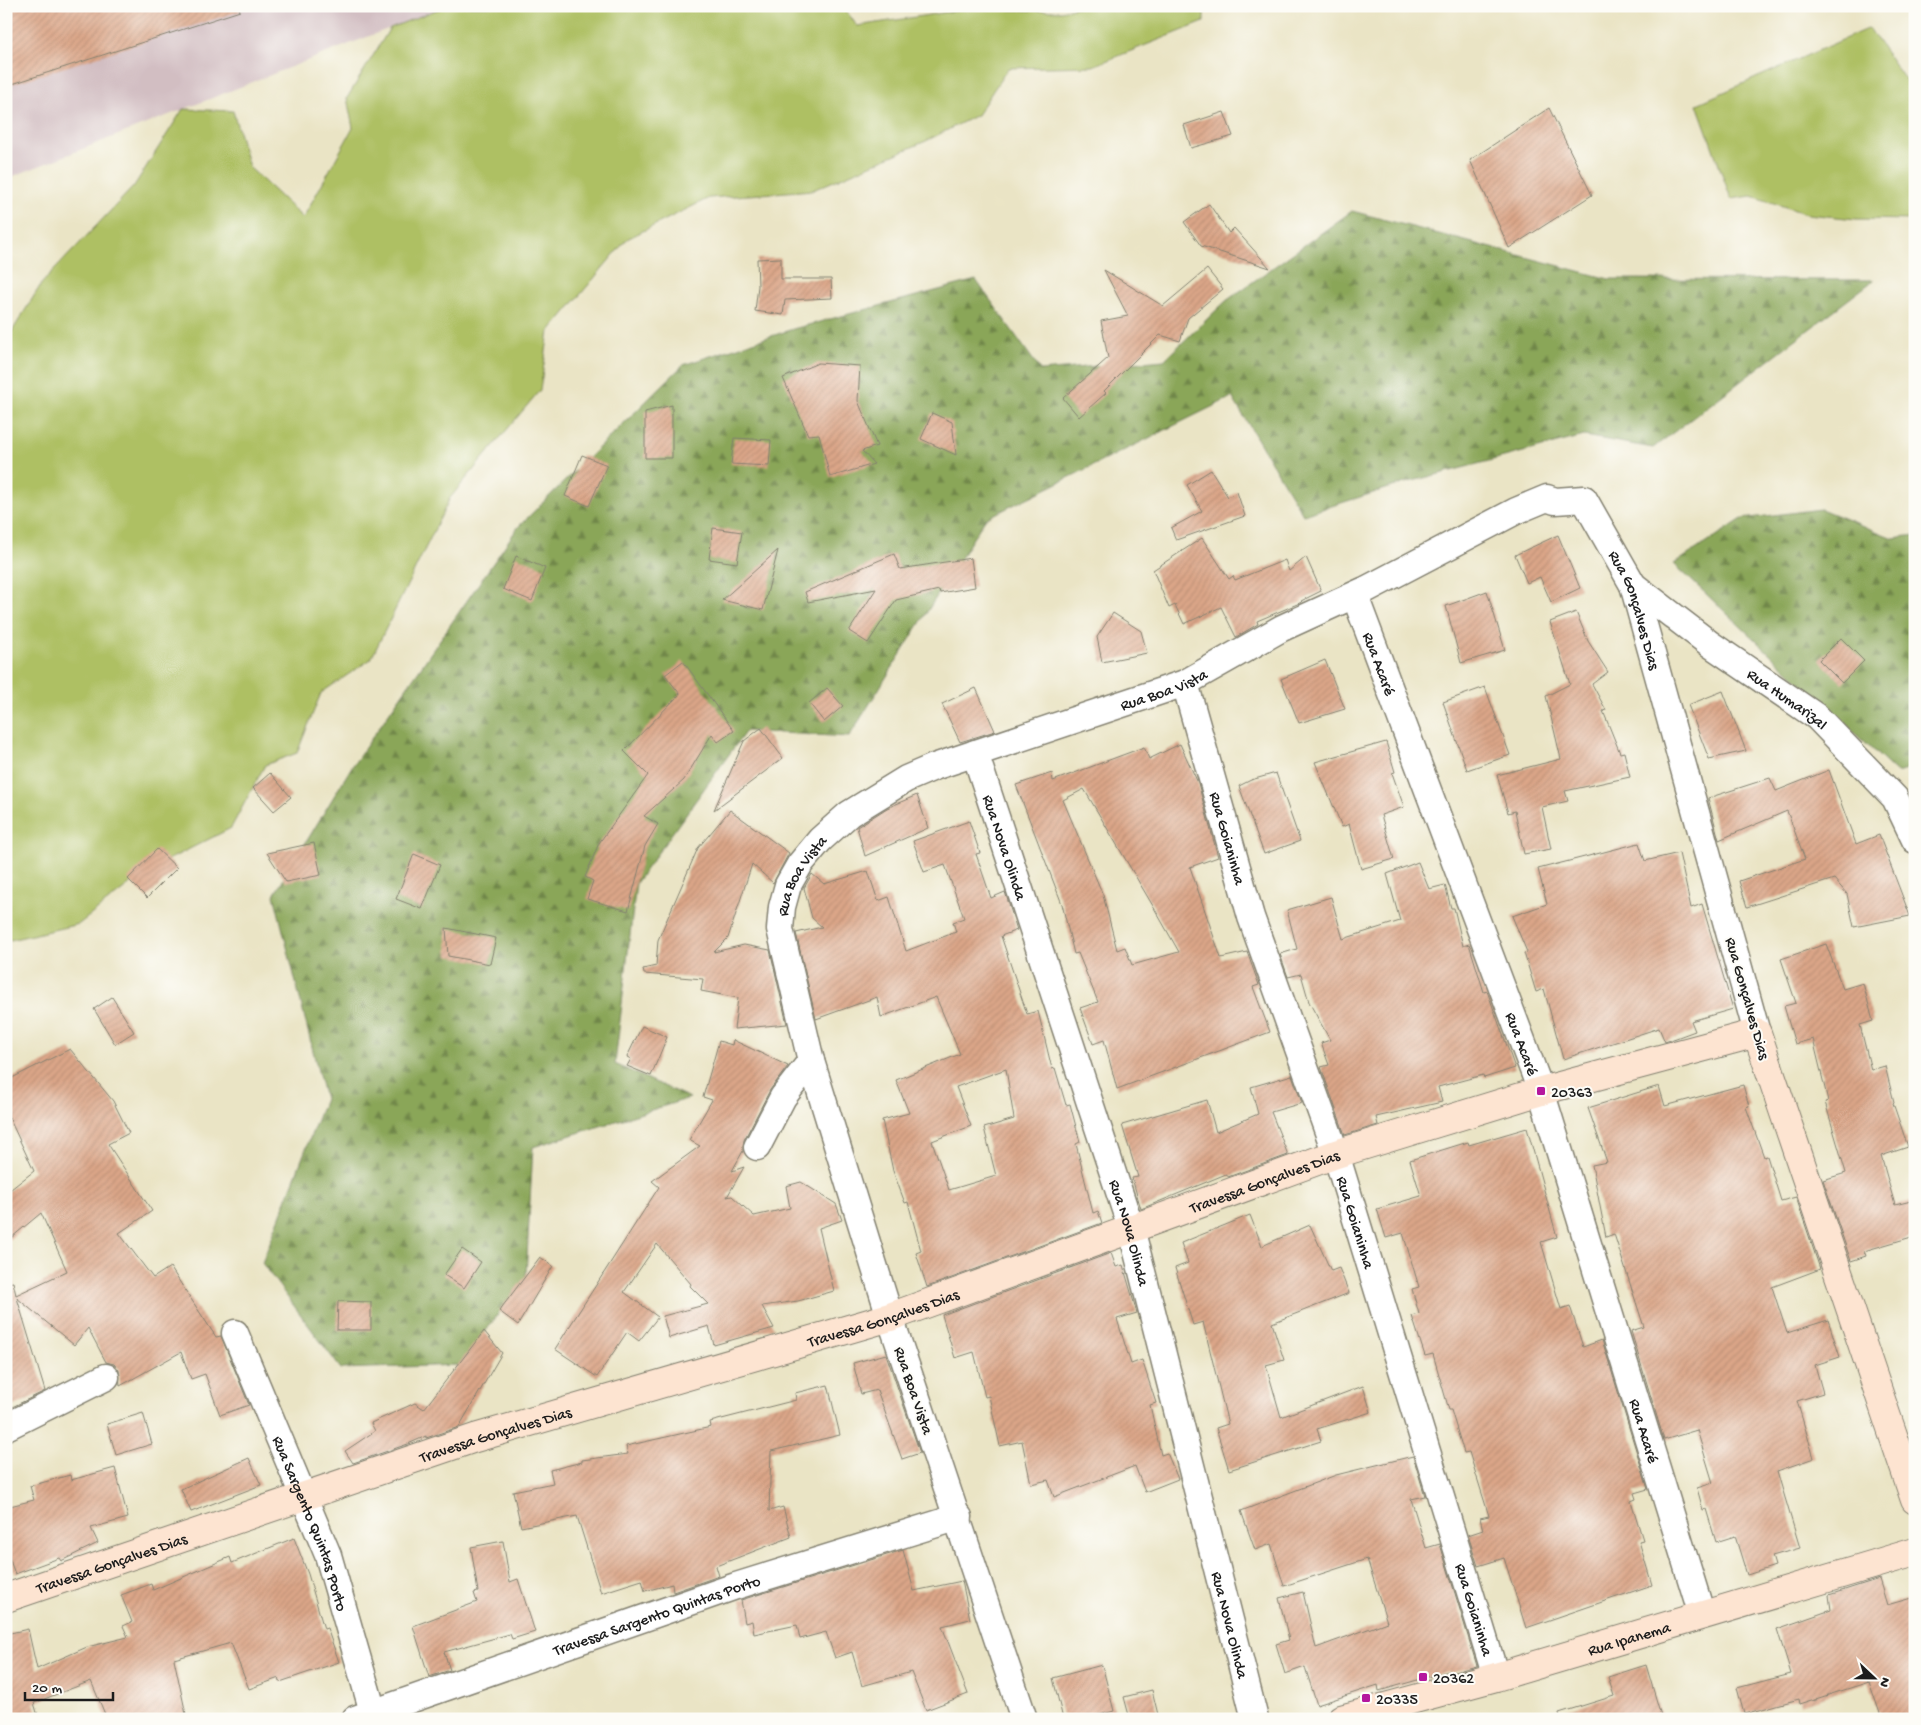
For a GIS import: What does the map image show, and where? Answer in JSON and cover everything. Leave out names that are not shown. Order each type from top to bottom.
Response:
[{"type":"street","name":"Rua Boa Vista","points":[[1024,1719],[959,1517],[890,1317],[810,1061],[780,929],[782,907],[788,885],[800,864],[820,840],[849,814],[906,780],[934,767],[1185,683],[1282,628],[1354,596],[1540,501],[1550,498],[1555,501],[1584,499]]},
{"type":"street","name":"Rua Gonçalves Dias","points":[[1584,499],[1633,585],[1758,1033],[1915,1500]]},
{"type":"street","name":"Rua Humarizal","points":[[1633,585],[1710,644],[1816,716],[1876,776],[1895,798],[1915,840]]},
{"type":"street","name":"Rua Acaré","points":[[1354,596],[1541,1091],[1702,1615]]},
{"type":"street","name":"Rua Goianinha","points":[[1185,683],[1251,917],[1336,1154],[1496,1677]]},
{"type":"street","name":"Rua Nova Olinda","points":[[976,753],[1131,1228],[1255,1719]]},
{"type":"street","name":"Travessa Gonçalves Dias","points":[[6,1598],[476,1438],[890,1317],[1336,1154],[1541,1091],[1758,1033]]},
{"type":"street","points":[[757,1147],[783,1097],[810,1061]]},
{"type":"street","name":"Rua Sargento Quintas Porto","points":[[235,1333],[305,1496],[339,1589],[368,1717]]},
{"type":"street","points":[[6,1427],[106,1377]]},
{"type":"street","name":"Travessa Sargento Quintas Porto","points":[[368,1717],[736,1586],[959,1517]]},
{"type":"street","name":"Rua Ipanema","points":[[1342,1719],[1496,1677],[1915,1552]]},
{"type":"shaded area","points":[[6,6],[446,6],[6,179]]},
{"type":"green space","points":[[446,6],[843,6],[857,26],[968,9],[1061,11],[1080,6],[1204,6],[1204,22],[1093,66],[1008,68],[977,115],[926,141],[813,190],[709,198],[627,239],[549,332],[540,390],[450,498],[371,659],[321,693],[297,753],[265,765],[231,828],[150,869],[79,924],[6,941],[6,341],[42,283],[134,186],[183,109],[233,111],[249,167],[303,218],[353,128],[347,98],[390,28]]},
{"type":"green space","points":[[1869,28],[1915,94],[1915,220],[1856,219],[1807,214],[1752,196],[1731,199],[1697,104]]},
{"type":"green space","points":[[1352,211],[1609,279],[1874,280],[1653,448],[1584,436],[1405,483],[1303,515],[1232,397],[985,519],[849,737],[746,731],[636,883],[615,1064],[690,1098],[533,1147],[526,1276],[461,1365],[341,1369],[262,1263],[325,1099],[274,895],[351,768],[518,527],[683,365],[793,329],[976,280],[1041,371],[1164,360],[1226,301]]},
{"type":"green space","points":[[1821,509],[1893,538],[1915,535],[1915,767],[1897,773],[1674,564],[1742,519]]},
{"type":"building","points":[[6,6],[239,6],[240,11],[6,86]]},
{"type":"building","points":[[1549,108],[1592,195],[1509,248],[1470,160]]},
{"type":"building","points":[[1224,112],[1233,136],[1191,148],[1184,125]]},
{"type":"building","points":[[1209,204],[1229,233],[1234,228],[1270,268],[1201,246],[1184,222]]},
{"type":"building","points":[[781,258],[781,279],[831,279],[832,298],[785,300],[783,315],[755,311],[758,286],[757,259]]},
{"type":"building","points":[[1207,269],[1223,289],[1188,318],[1180,341],[1160,335],[1104,391],[1106,393],[1079,417],[1063,398],[1108,358],[1101,321],[1128,316],[1104,270],[1163,306]]},
{"type":"building","points":[[818,363],[860,366],[858,401],[877,446],[862,451],[874,464],[830,477],[819,434],[808,435],[783,378]]},
{"type":"building","points":[[672,405],[672,458],[645,458],[645,412]]},
{"type":"building","points":[[932,413],[952,422],[956,455],[921,439]]},
{"type":"building","points":[[734,438],[771,440],[769,466],[731,464]]},
{"type":"building","points":[[582,455],[607,465],[589,506],[565,496]]},
{"type":"building","points":[[1211,470],[1228,497],[1237,492],[1245,516],[1176,540],[1171,528],[1202,511],[1187,485]]},
{"type":"building","points":[[713,528],[742,532],[737,563],[709,559]]},
{"type":"building","points":[[1558,535],[1580,588],[1551,602],[1540,577],[1527,583],[1515,555]]},
{"type":"building","points":[[1202,538],[1229,579],[1233,576],[1235,580],[1285,560],[1289,571],[1306,557],[1321,591],[1302,602],[1257,621],[1258,624],[1236,637],[1221,607],[1184,624],[1175,605],[1169,608],[1153,570]]},
{"type":"building","points":[[778,550],[763,610],[722,600]]},
{"type":"building","points":[[894,554],[900,569],[971,558],[975,587],[940,593],[939,590],[896,600],[868,643],[849,631],[876,589],[808,602],[805,592]]},
{"type":"building","points":[[516,556],[545,568],[532,601],[503,589]]},
{"type":"building","points":[[1487,591],[1505,650],[1461,663],[1446,606]]},
{"type":"building","points":[[1576,612],[1588,641],[1608,672],[1592,684],[1606,710],[1603,711],[1620,753],[1624,752],[1630,777],[1565,791],[1568,801],[1542,807],[1551,849],[1524,854],[1515,811],[1508,813],[1497,775],[1561,759],[1546,696],[1570,684],[1550,622]]},
{"type":"building","points":[[1113,613],[1141,631],[1147,653],[1102,662],[1097,637]]},
{"type":"building","points":[[1841,638],[1864,661],[1842,683],[1819,660]]},
{"type":"building","points":[[1325,660],[1345,709],[1299,723],[1281,679]]},
{"type":"building","points":[[683,661],[734,731],[718,742],[712,734],[684,780],[644,816],[658,824],[645,846],[628,911],[587,899],[593,881],[585,877],[599,843],[648,775],[624,751],[680,694],[665,675]]},
{"type":"building","points":[[1485,687],[1510,755],[1467,770],[1443,702]]},
{"type":"building","points":[[827,688],[843,706],[824,722],[809,703]]},
{"type":"building","points":[[976,688],[995,731],[960,742],[942,704]]},
{"type":"building","points":[[1723,691],[1746,751],[1709,759],[1688,705]]},
{"type":"building","points":[[761,728],[783,758],[714,810],[744,741]]},
{"type":"building","points":[[1386,742],[1395,772],[1392,773],[1404,807],[1381,815],[1394,859],[1361,869],[1349,824],[1342,827],[1315,762]]},
{"type":"building","points":[[1180,744],[1198,783],[1218,857],[1190,867],[1221,958],[1247,952],[1259,985],[1253,987],[1270,1032],[1117,1089],[1104,1040],[1093,1044],[1080,1008],[1098,1002],[1078,953],[1074,954],[1062,904],[1016,785],[1052,773],[1053,781],[1144,747],[1149,759]],"holes":[[[1084,789],[1179,952],[1132,965],[1125,947],[1117,950],[1103,895],[1063,800]]]},
{"type":"building","points":[[1829,770],[1856,844],[1879,835],[1910,916],[1854,927],[1847,894],[1834,879],[1747,907],[1739,881],[1805,859],[1787,811],[1719,840],[1708,798],[1770,778],[1776,791]]},
{"type":"building","points":[[270,773],[291,797],[274,811],[253,788]]},
{"type":"building","points":[[1276,773],[1300,841],[1264,854],[1239,786],[1251,780]]},
{"type":"building","points":[[917,795],[928,828],[865,856],[857,827],[887,808]]},
{"type":"building","points":[[730,810],[789,853],[773,883],[752,864],[728,938],[714,952],[744,945],[770,950],[787,1024],[734,1029],[738,998],[701,991],[703,979],[644,974],[643,969],[656,966],[658,940],[698,848]]},
{"type":"building","points":[[969,821],[980,853],[976,854],[991,898],[1005,892],[1017,930],[1001,936],[1027,1014],[1038,1011],[1052,1069],[1055,1068],[1066,1105],[1070,1104],[1080,1142],[1076,1144],[1093,1213],[1098,1211],[1102,1223],[927,1287],[916,1253],[921,1251],[908,1202],[905,1203],[893,1171],[882,1120],[909,1113],[896,1080],[960,1054],[936,997],[881,1017],[877,997],[816,1019],[796,933],[822,927],[812,918],[804,888],[812,874],[824,884],[868,871],[878,901],[889,897],[906,951],[956,932],[953,922],[964,918],[945,865],[924,872],[913,841]],"holes":[[[1006,1069],[1014,1119],[984,1128],[996,1176],[949,1190],[932,1141],[971,1126],[956,1087]]]},
{"type":"building","points":[[314,843],[321,875],[286,882],[267,853]]},
{"type":"building","points":[[1639,843],[1645,861],[1679,853],[1691,908],[1702,904],[1733,1009],[1691,1021],[1695,1031],[1665,1042],[1659,1028],[1563,1059],[1544,989],[1536,992],[1524,953],[1527,952],[1512,916],[1547,904],[1538,869]]},
{"type":"building","points":[[157,849],[177,868],[147,898],[128,879]]},
{"type":"building","points":[[414,854],[440,865],[422,909],[396,899]]},
{"type":"building","points":[[1418,862],[1429,889],[1445,885],[1451,908],[1454,908],[1463,946],[1469,944],[1484,992],[1487,991],[1515,1068],[1484,1078],[1483,1075],[1438,1087],[1442,1102],[1376,1117],[1378,1125],[1345,1135],[1321,1067],[1329,1065],[1321,1043],[1330,1040],[1309,1002],[1301,974],[1288,977],[1280,954],[1297,949],[1287,910],[1331,897],[1343,939],[1400,921],[1387,874]]},
{"type":"building","points":[[446,928],[496,938],[490,964],[448,956]]},
{"type":"building","points":[[1826,944],[1843,989],[1863,983],[1873,1021],[1860,1025],[1871,1070],[1885,1066],[1893,1103],[1908,1147],[1881,1156],[1895,1205],[1915,1200],[1915,1236],[1864,1251],[1866,1256],[1851,1261],[1823,1180],[1846,1173],[1825,1102],[1828,1101],[1813,1039],[1795,1044],[1784,1006],[1796,1003],[1781,959]]},
{"type":"building","points":[[112,997],[134,1032],[115,1044],[94,1009]]},
{"type":"building","points":[[642,1026],[667,1037],[651,1076],[627,1066],[631,1059],[627,1057]]},
{"type":"building","points":[[733,1040],[788,1066],[770,1090],[744,1140],[743,1151],[732,1171],[744,1167],[727,1197],[732,1196],[754,1216],[790,1208],[786,1186],[801,1182],[836,1204],[842,1220],[819,1228],[834,1291],[798,1301],[762,1306],[774,1328],[714,1345],[709,1326],[669,1338],[663,1316],[708,1304],[690,1286],[691,1284],[657,1244],[624,1292],[658,1317],[639,1341],[627,1332],[597,1377],[555,1349],[659,1187],[652,1181],[700,1146],[689,1140],[712,1100],[703,1097],[719,1041],[732,1045]]},
{"type":"building","points":[[70,1049],[113,1101],[129,1133],[108,1144],[152,1211],[119,1233],[153,1278],[170,1267],[216,1337],[221,1336],[249,1405],[220,1415],[205,1374],[191,1379],[181,1352],[120,1386],[119,1370],[114,1364],[106,1362],[88,1328],[74,1345],[17,1298],[45,1391],[6,1410],[6,1283],[13,1282],[16,1295],[67,1271],[41,1213],[6,1242],[6,1193],[34,1171],[6,1111],[6,1081]]},
{"type":"building","points":[[1292,1075],[1302,1103],[1271,1112],[1288,1155],[1228,1177],[1226,1174],[1141,1209],[1132,1178],[1138,1177],[1122,1125],[1207,1100],[1216,1132],[1258,1114],[1251,1087]]},
{"type":"building","points":[[1743,1085],[1749,1106],[1746,1107],[1764,1157],[1767,1156],[1781,1201],[1796,1197],[1820,1269],[1772,1287],[1787,1333],[1828,1320],[1840,1357],[1815,1365],[1823,1393],[1797,1401],[1814,1458],[1777,1471],[1800,1548],[1772,1556],[1775,1566],[1747,1575],[1735,1536],[1716,1542],[1706,1509],[1703,1510],[1697,1488],[1713,1483],[1697,1430],[1664,1440],[1631,1331],[1644,1327],[1614,1234],[1606,1237],[1592,1165],[1607,1162],[1588,1108],[1659,1086],[1665,1106]]},
{"type":"building","points":[[1527,1128],[1557,1237],[1541,1242],[1561,1309],[1570,1306],[1583,1347],[1602,1340],[1648,1489],[1634,1493],[1636,1499],[1631,1501],[1643,1540],[1639,1541],[1652,1585],[1526,1628],[1504,1558],[1478,1566],[1468,1535],[1483,1530],[1480,1518],[1489,1516],[1469,1452],[1464,1453],[1451,1410],[1449,1410],[1433,1354],[1425,1356],[1412,1316],[1419,1314],[1412,1289],[1419,1287],[1403,1233],[1386,1238],[1377,1209],[1421,1196],[1410,1160],[1468,1142],[1469,1145]]},
{"type":"building","points":[[1250,1215],[1262,1246],[1310,1225],[1331,1271],[1339,1268],[1349,1293],[1272,1323],[1284,1360],[1266,1365],[1281,1417],[1363,1386],[1371,1412],[1317,1429],[1321,1441],[1229,1470],[1216,1428],[1228,1424],[1203,1322],[1193,1325],[1175,1268],[1188,1263],[1181,1243]]},
{"type":"building","points":[[462,1249],[481,1262],[464,1288],[444,1275]]},
{"type":"building","points":[[1111,1253],[1116,1267],[1123,1265],[1137,1313],[1117,1319],[1131,1364],[1142,1360],[1156,1403],[1150,1405],[1161,1455],[1167,1453],[1178,1479],[1145,1492],[1135,1466],[1054,1497],[1048,1480],[1031,1484],[1022,1441],[1000,1446],[989,1396],[985,1397],[974,1352],[955,1358],[942,1315]]},
{"type":"building","points":[[540,1257],[553,1266],[518,1325],[499,1311]]},
{"type":"building","points":[[338,1301],[371,1302],[371,1330],[337,1330]]},
{"type":"building","points":[[484,1331],[502,1353],[459,1427],[426,1438],[426,1436],[353,1463],[345,1451],[375,1431],[371,1423],[415,1403],[424,1409]]},
{"type":"building","points":[[886,1354],[920,1453],[902,1459],[877,1390],[861,1394],[853,1363]]},
{"type":"building","points":[[828,1385],[840,1435],[771,1451],[769,1511],[783,1507],[791,1537],[716,1566],[719,1576],[673,1592],[672,1584],[645,1591],[642,1580],[601,1593],[577,1516],[521,1527],[513,1491],[553,1483],[550,1470],[582,1462],[582,1460],[628,1454],[626,1446],[711,1427],[710,1422],[796,1400],[795,1393]]},
{"type":"building","points":[[143,1413],[152,1444],[116,1455],[107,1424]]},
{"type":"building","points":[[1413,1456],[1425,1496],[1411,1499],[1426,1548],[1440,1544],[1477,1666],[1450,1673],[1449,1671],[1379,1691],[1378,1685],[1317,1705],[1305,1667],[1285,1674],[1276,1644],[1289,1640],[1279,1598],[1303,1592],[1316,1648],[1387,1622],[1367,1559],[1284,1586],[1271,1544],[1255,1550],[1241,1511],[1336,1475]]},
{"type":"building","points":[[249,1458],[261,1485],[191,1512],[181,1489]]},
{"type":"building","points":[[115,1468],[128,1518],[91,1528],[98,1543],[61,1561],[59,1558],[15,1574],[6,1549],[6,1507],[34,1500],[30,1486],[70,1475],[71,1480]]},
{"type":"building","points":[[294,1538],[308,1574],[324,1629],[327,1628],[339,1662],[280,1682],[279,1678],[249,1689],[231,1643],[174,1659],[187,1719],[107,1719],[91,1681],[34,1703],[39,1719],[14,1719],[6,1693],[6,1634],[28,1629],[37,1669],[87,1647],[128,1637],[123,1626],[132,1622],[121,1595],[151,1584],[153,1590],[230,1557],[232,1563]]},
{"type":"building","points":[[503,1541],[510,1582],[518,1579],[535,1632],[512,1639],[510,1634],[444,1652],[450,1670],[429,1677],[413,1626],[477,1602],[474,1593],[478,1592],[471,1547]]},
{"type":"building","points":[[903,1550],[914,1591],[962,1581],[970,1619],[942,1626],[968,1694],[926,1710],[911,1672],[862,1686],[852,1652],[835,1658],[826,1632],[800,1639],[797,1625],[754,1634],[752,1621],[745,1623],[741,1600]]},
{"type":"building","points":[[1879,1579],[1887,1605],[1915,1597],[1915,1719],[1882,1719],[1869,1682],[1800,1704],[1799,1699],[1744,1714],[1737,1688],[1791,1674],[1777,1629],[1831,1610],[1829,1595]]},
{"type":"building","points":[[1102,1665],[1114,1711],[1084,1719],[1063,1719],[1053,1678]]},
{"type":"building","points":[[1646,1665],[1662,1719],[1560,1719],[1559,1713],[1614,1696],[1608,1677]]},
{"type":"building","points":[[1152,1690],[1159,1719],[1130,1719],[1124,1697]]},
{"type":"place","name":"20363","points":[[1541,1091]]},
{"type":"place","name":"20362","points":[[1423,1677]]},
{"type":"place","name":"20335","points":[[1366,1698]]}]
